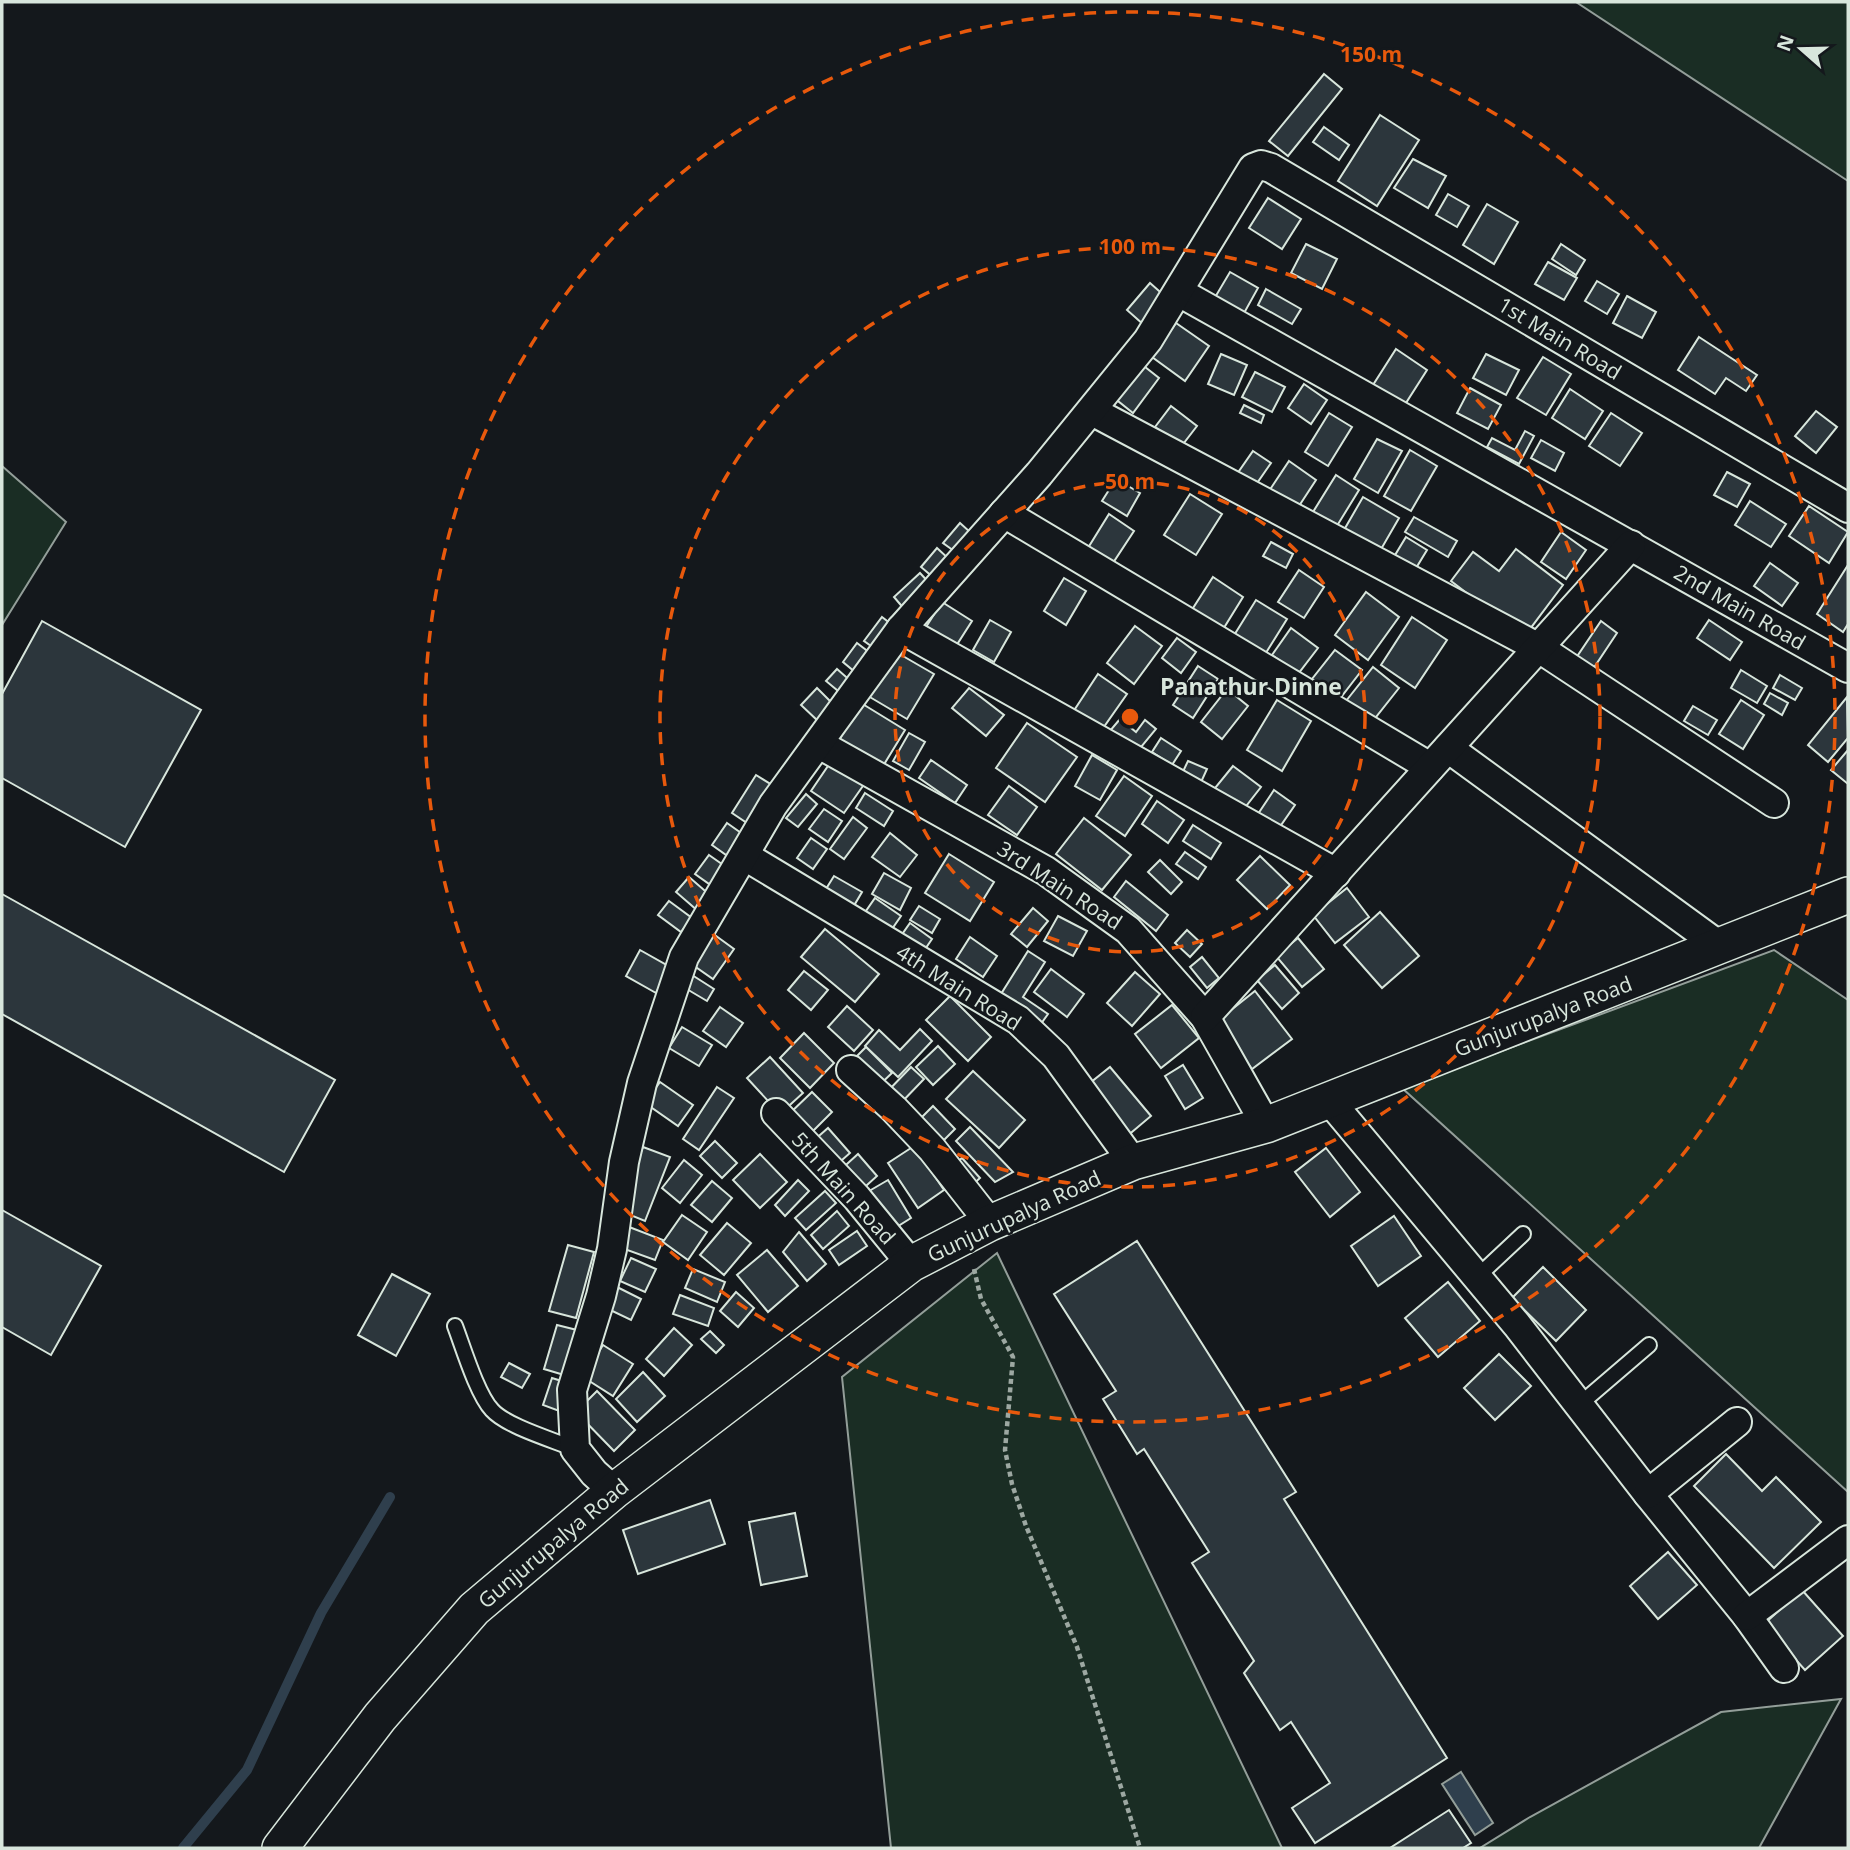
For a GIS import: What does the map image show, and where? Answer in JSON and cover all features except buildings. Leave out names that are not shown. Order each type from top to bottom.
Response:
[{"type":"street","name":"1st Main Road","points":[[1179,292],[1253,168],[1272,168],[1848,508]]},
{"type":"street","points":[[614,1491],[594,1473],[575,1449],[572,1390],[612,1250],[624,1162],[642,1083],[684,957],[774,805],[901,629],[1092,411],[1148,340],[1179,292]]},
{"type":"street","name":"2nd Main Road","points":[[1179,292],[1848,668]]},
{"type":"street","points":[[1092,411],[1539,648],[1774,803]]},
{"type":"street","points":[[1004,513],[1439,757],[1721,947]]},
{"type":"street","points":[[1205,1017],[1631,545]]},
{"type":"street","points":[[901,629],[1336,873]]},
{"type":"street","name":"3rd Main Road","points":[[819,744],[1046,871],[1128,930],[1205,1017],[1266,1125]]},
{"type":"street","name":"4th Main Road","points":[[745,856],[1018,1020],[1056,1056],[1133,1162]]},
{"type":"street","name":"Gunjurupalya Road","points":[[280,1848],[380,1717],[474,1609],[614,1491],[911,1264],[976,1230],[1133,1162],[1266,1125],[1848,895]]},
{"type":"street","points":[[851,1070],[894,1109],[932,1149],[976,1230]]},
{"type":"street","points":[[1329,1100],[1477,1277],[1747,1616],[1784,1668]]},
{"type":"street","name":"5th Main Road","points":[[776,1113],[857,1198],[911,1264]]},
{"type":"street","points":[[1648,1494],[1737,1422]]},
{"type":"street","points":[[1747,1616],[1848,1540]]},
{"type":"lane","points":[[1477,1277],[1523,1234]]},
{"type":"lane","points":[[454,1326],[473,1375],[492,1410],[517,1426],[575,1449]]},
{"type":"lane","points":[[1579,1405],[1648,1345]]},
{"type":"path","points":[[976,1230],[975,1271],[981,1299],[1013,1357],[1005,1450],[1012,1484],[1026,1526],[1077,1647],[1140,1848]]},
{"type":"green space","points":[[1576,2],[1848,2],[1848,181]]},
{"type":"green space","points":[[2,466],[66,522],[2,625]]},
{"type":"green space","points":[[1774,950],[1848,1000],[1848,1492],[1402,1088]]},
{"type":"green space","points":[[997,1253],[1282,1848],[891,1848],[842,1377]]},
{"type":"green space","points":[[1841,1699],[1759,1848],[1480,1848],[1530,1817],[1721,1712]]},
{"type":"water","points":[[1461,1772],[1493,1823],[1475,1835],[1442,1784]]},
{"type":"waterway","points":[[183,1848],[247,1770],[321,1613],[390,1497]]},
{"type":"district","name":"Panathur Dinne","points":[[1251,686]]}]
